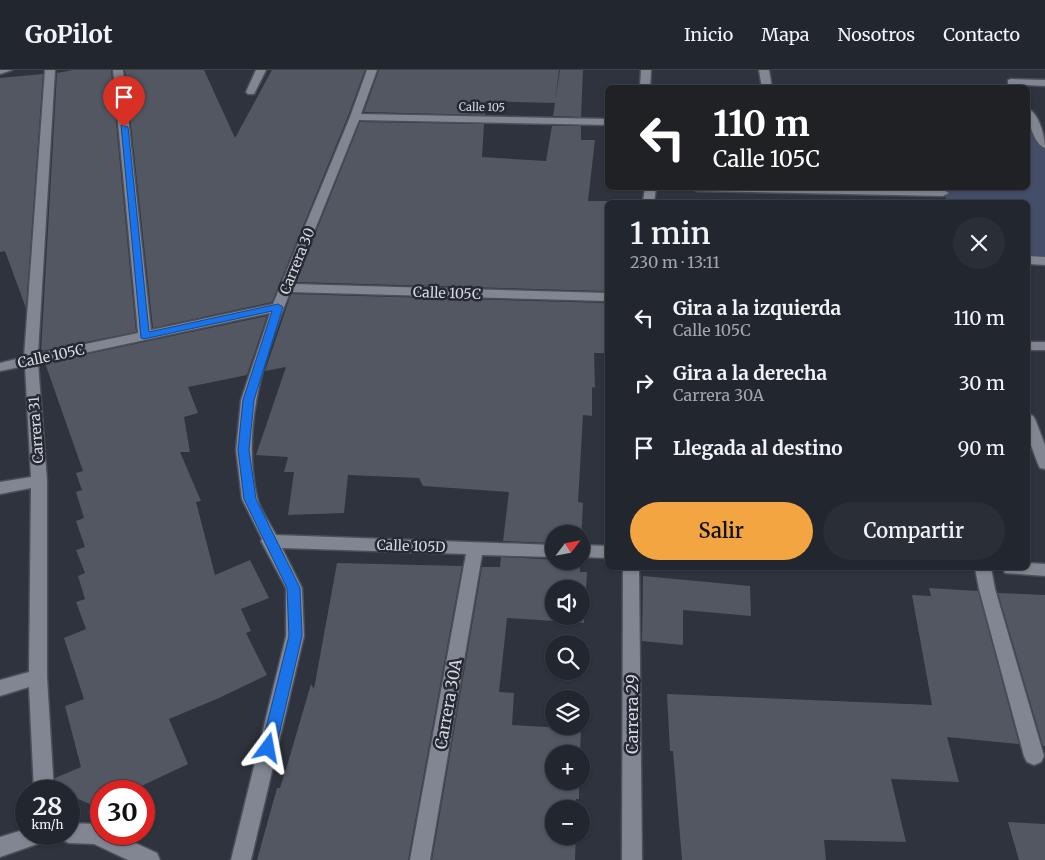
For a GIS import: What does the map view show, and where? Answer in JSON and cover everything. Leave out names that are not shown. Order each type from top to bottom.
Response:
[{"type":"street","points":[[0,71],[7,70]]},
{"type":"street","name":"Carrera 31","points":[[43,780],[38,678],[39,481],[31,361],[50,70]]},
{"type":"street","points":[[118,70],[144,336]]},
{"type":"street","points":[[251,92],[261,70]]},
{"type":"street","name":"Carrera 30","points":[[242,860],[295,636],[294,588],[250,499],[243,450],[248,400],[278,307],[355,117],[372,70]]},
{"type":"street","points":[[645,85],[646,70]]},
{"type":"street","points":[[764,70],[766,85]]},
{"type":"street","points":[[1004,70],[1012,85],[1045,83]]},
{"type":"street","points":[[1030,116],[1045,145]]},
{"type":"street","name":"Calle 105","points":[[355,117],[605,122]]},
{"type":"street","points":[[779,190],[944,194]]},
{"type":"street","points":[[1030,260],[1045,261]]},
{"type":"street","name":"Calle 105C","points":[[286,288],[605,297]]},
{"type":"street","name":"Calle 105C","points":[[0,367],[278,307]]},
{"type":"street","points":[[1030,346],[1045,346]]},
{"type":"street","points":[[1030,425],[1045,464]]},
{"type":"street","points":[[0,488],[39,481]]},
{"type":"street","name":"Calle 105D","points":[[269,540],[545,551]]},
{"type":"street","name":"Carrera 30A","points":[[420,860],[475,549]]},
{"type":"street","points":[[590,551],[605,552]]},
{"type":"street","points":[[1030,569],[1045,570]]},
{"type":"street","name":"Carrera 29","points":[[631,570],[632,860]]},
{"type":"street","points":[[983,570],[1034,756]]},
{"type":"street","points":[[0,688],[38,678]]},
{"type":"street","points":[[80,833],[95,834],[150,860]]},
{"type":"street","points":[[0,847],[15,842]]},
{"type":"shaded area","points":[[1030,130],[1038,130],[1045,145],[1045,261],[1030,260],[1030,200],[946,200],[943,190],[1030,190]]},
{"type":"building","points":[[73,70],[111,70],[136,332],[41,351],[57,73]]},
{"type":"building","points":[[125,70],[204,70],[235,138],[272,70],[365,70],[272,302],[153,328]]},
{"type":"building","points":[[379,70],[559,70],[555,101],[560,70],[583,70],[581,117],[553,116],[555,103],[486,101],[485,115],[364,112]]},
{"type":"building","points":[[43,74],[26,308],[5,251],[0,252],[0,78]]},
{"type":"building","points":[[360,122],[484,124],[482,157],[546,161],[552,126],[581,126],[581,140],[595,140],[588,201],[605,201],[605,291],[296,282]]},
{"type":"building","points":[[291,294],[605,303],[605,353],[594,353],[595,388],[592,387],[592,416],[583,415],[578,502],[583,503],[582,525],[545,525],[545,543],[503,541],[509,492],[423,486],[419,478],[348,475],[344,513],[288,515],[294,472],[284,472],[288,457],[256,455],[286,367],[265,371]]},
{"type":"building","points":[[267,316],[247,375],[188,387],[198,413],[184,417],[190,452],[180,452],[201,501],[196,502],[215,575],[250,560],[269,598],[241,609],[251,631],[246,633],[267,675],[169,719],[188,764],[154,780],[90,780],[90,804],[80,800],[80,780],[55,780],[55,778],[81,767],[65,706],[84,699],[64,638],[86,629],[76,602],[85,599],[78,576],[85,573],[76,550],[85,547],[76,521],[84,518],[76,492],[82,490],[76,473],[83,471],[45,363]]},
{"type":"building","points":[[501,557],[545,559],[545,570],[580,570],[580,572],[587,572],[587,580],[545,580],[545,620],[507,618],[499,692],[514,693],[512,725],[545,727],[545,735],[581,735],[580,745],[545,745],[545,790],[579,790],[579,799],[545,800],[545,845],[576,845],[575,860],[432,860],[482,567],[500,567]]},
{"type":"building","points":[[337,563],[462,566],[408,860],[257,860],[277,788],[280,788],[311,684],[314,689]]},
{"type":"building","points":[[643,576],[750,586],[751,616],[683,610],[683,645],[642,641]]},
{"type":"building","points":[[929,588],[978,591],[1019,744],[947,737],[959,782],[891,779],[906,842],[824,840],[826,860],[682,860],[673,751],[670,751],[667,694],[932,705],[912,595],[931,596]]},
{"type":"building","points":[[998,593],[1045,595],[1045,746],[1043,746]]},
{"type":"building","points":[[1008,822],[1045,824],[1045,860],[1019,860]]},
{"type":"route","points":[[124,127],[144,336],[278,307],[248,400],[243,450],[250,499],[294,588],[295,636],[268,748]]}]
